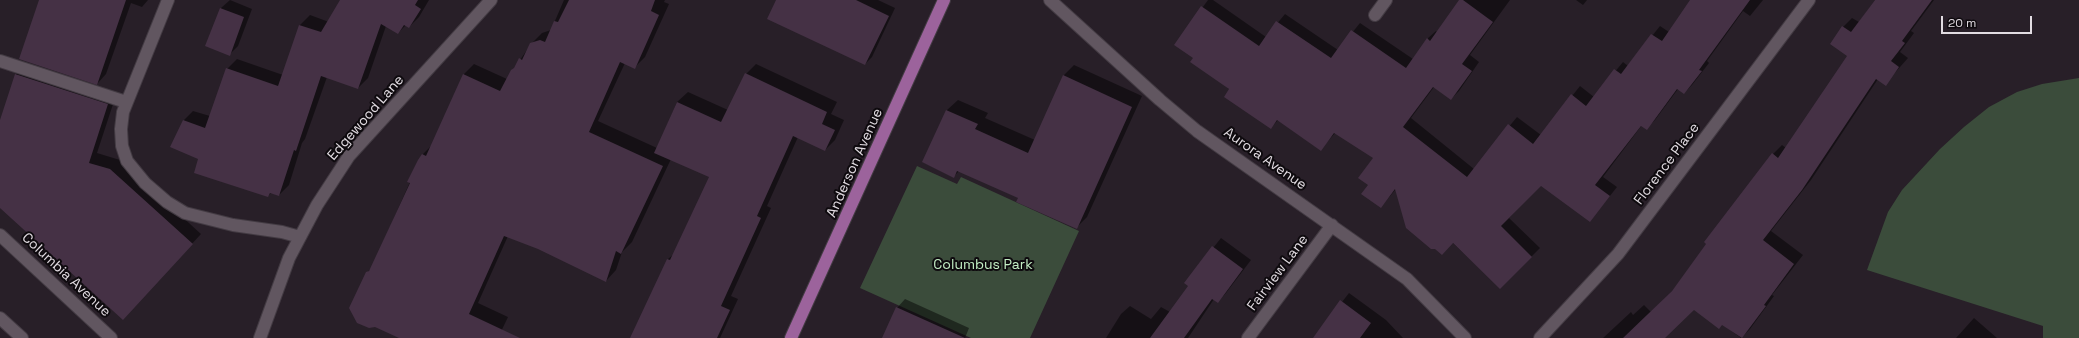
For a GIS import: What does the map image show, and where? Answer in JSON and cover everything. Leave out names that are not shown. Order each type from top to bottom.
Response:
[{"type":"main road","name":"Anderson Avenue","points":[[791,338],[944,0]]},
{"type":"street","points":[[168,0],[123,112],[121,129],[122,146],[127,161],[145,183],[167,202],[185,213],[207,220],[300,236]]},
{"type":"street","name":"Edgewood Lane","points":[[260,338],[289,258],[317,205],[349,156],[491,0]]},
{"type":"street","name":"Aurora Avenue","points":[[1050,0],[1160,100],[1198,131],[1407,279],[1465,338]]},
{"type":"street","points":[[1375,15],[1386,0]]},
{"type":"street","name":"Florence Place","points":[[1540,338],[1618,254],[1809,0]]},
{"type":"street","points":[[0,61],[126,102]]},
{"type":"street","name":"Fairview Lane","points":[[1248,338],[1332,225]]},
{"type":"street","name":"Columbia Avenue","points":[[0,234],[111,338]]},
{"type":"street","points":[[0,318],[22,338]]},
{"type":"green space","points":[[2079,78],[2079,338],[2043,338],[2043,326],[1867,270],[1888,212],[1902,190],[1940,149],[1964,127],[1989,107],[2017,92],[2042,84]]},
{"type":"green space","name":"Columbus Park","points":[[917,166],[957,184],[961,177],[1079,231],[1030,338],[971,338],[860,288]]},
{"type":"building","points":[[39,0],[126,0],[97,85],[19,59]]},
{"type":"building","points":[[340,0],[418,0],[415,5],[421,9],[409,28],[404,25],[398,34],[381,24],[358,89],[321,76],[279,196],[270,193],[268,197],[194,173],[198,159],[170,147],[183,120],[205,128],[226,68],[278,86],[299,25],[321,32]]},
{"type":"building","points":[[569,0],[655,0],[651,11],[659,15],[635,69],[620,62],[589,132],[663,166],[621,254],[616,251],[606,282],[538,249],[504,236],[469,314],[520,338],[399,338],[375,327],[369,328],[357,323],[349,308],[366,272],[369,271],[410,183],[407,182],[422,154],[426,156],[463,74],[500,91],[519,58],[522,60],[530,43],[540,40],[545,42],[554,21],[558,22]]},
{"type":"building","points":[[776,0],[856,0],[889,16],[865,65],[767,19]]},
{"type":"building","points":[[1459,0],[1463,0],[1493,22],[1462,64],[1472,71],[1451,100],[1433,87],[1403,127],[1467,177],[1508,124],[1533,144],[1571,94],[1586,106],[1614,69],[1621,74],[1651,34],[1662,41],[1690,0],[1750,0],[1699,70],[1702,71],[1684,94],[1677,89],[1647,130],[1641,126],[1595,185],[1610,196],[1590,222],[1541,186],[1501,226],[1532,257],[1500,289],[1453,243],[1442,255],[1435,249],[1431,249],[1406,228],[1395,189],[1381,208],[1361,194],[1368,185],[1358,178],[1373,158],[1334,133],[1321,151],[1277,120],[1271,129],[1224,97],[1229,89],[1190,62],[1193,58],[1174,45],[1201,6],[1259,46],[1276,21],[1331,58],[1351,30],[1406,68],[1427,38],[1430,41]]},
{"type":"building","points":[[1875,0],[1932,0],[1902,41],[1905,43],[1891,61],[1899,67],[1886,86],[1876,79],[1802,190],[1763,240],[1794,264],[1764,305],[1766,306],[1742,338],[1722,325],[1719,329],[1694,310],[1665,338],[1623,338],[1672,291],[1706,244],[1704,242],[1772,153],[1778,158],[1847,56],[1830,44],[1842,26],[1851,32]]},
{"type":"building","points":[[220,8],[244,17],[230,56],[205,46]]},
{"type":"building","points":[[745,73],[827,112],[822,124],[835,130],[825,151],[793,136],[757,216],[761,218],[721,306],[730,310],[717,338],[630,338],[667,259],[670,260],[709,177],[654,153],[677,102],[721,122]]},
{"type":"building","points":[[15,74],[108,104],[89,163],[110,169],[193,244],[123,320],[0,208],[0,120]]},
{"type":"building","points":[[1063,75],[1132,107],[1077,229],[1016,202],[1018,198],[957,171],[954,178],[922,162],[946,110],[978,124],[975,129],[1028,153]]},
{"type":"building","points":[[1212,246],[1243,269],[1218,303],[1212,299],[1184,338],[1150,338],[1188,286],[1184,283]]},
{"type":"building","points":[[1340,300],[1371,323],[1360,338],[1313,338]]},
{"type":"building","points":[[896,307],[965,338],[882,338]]}]
